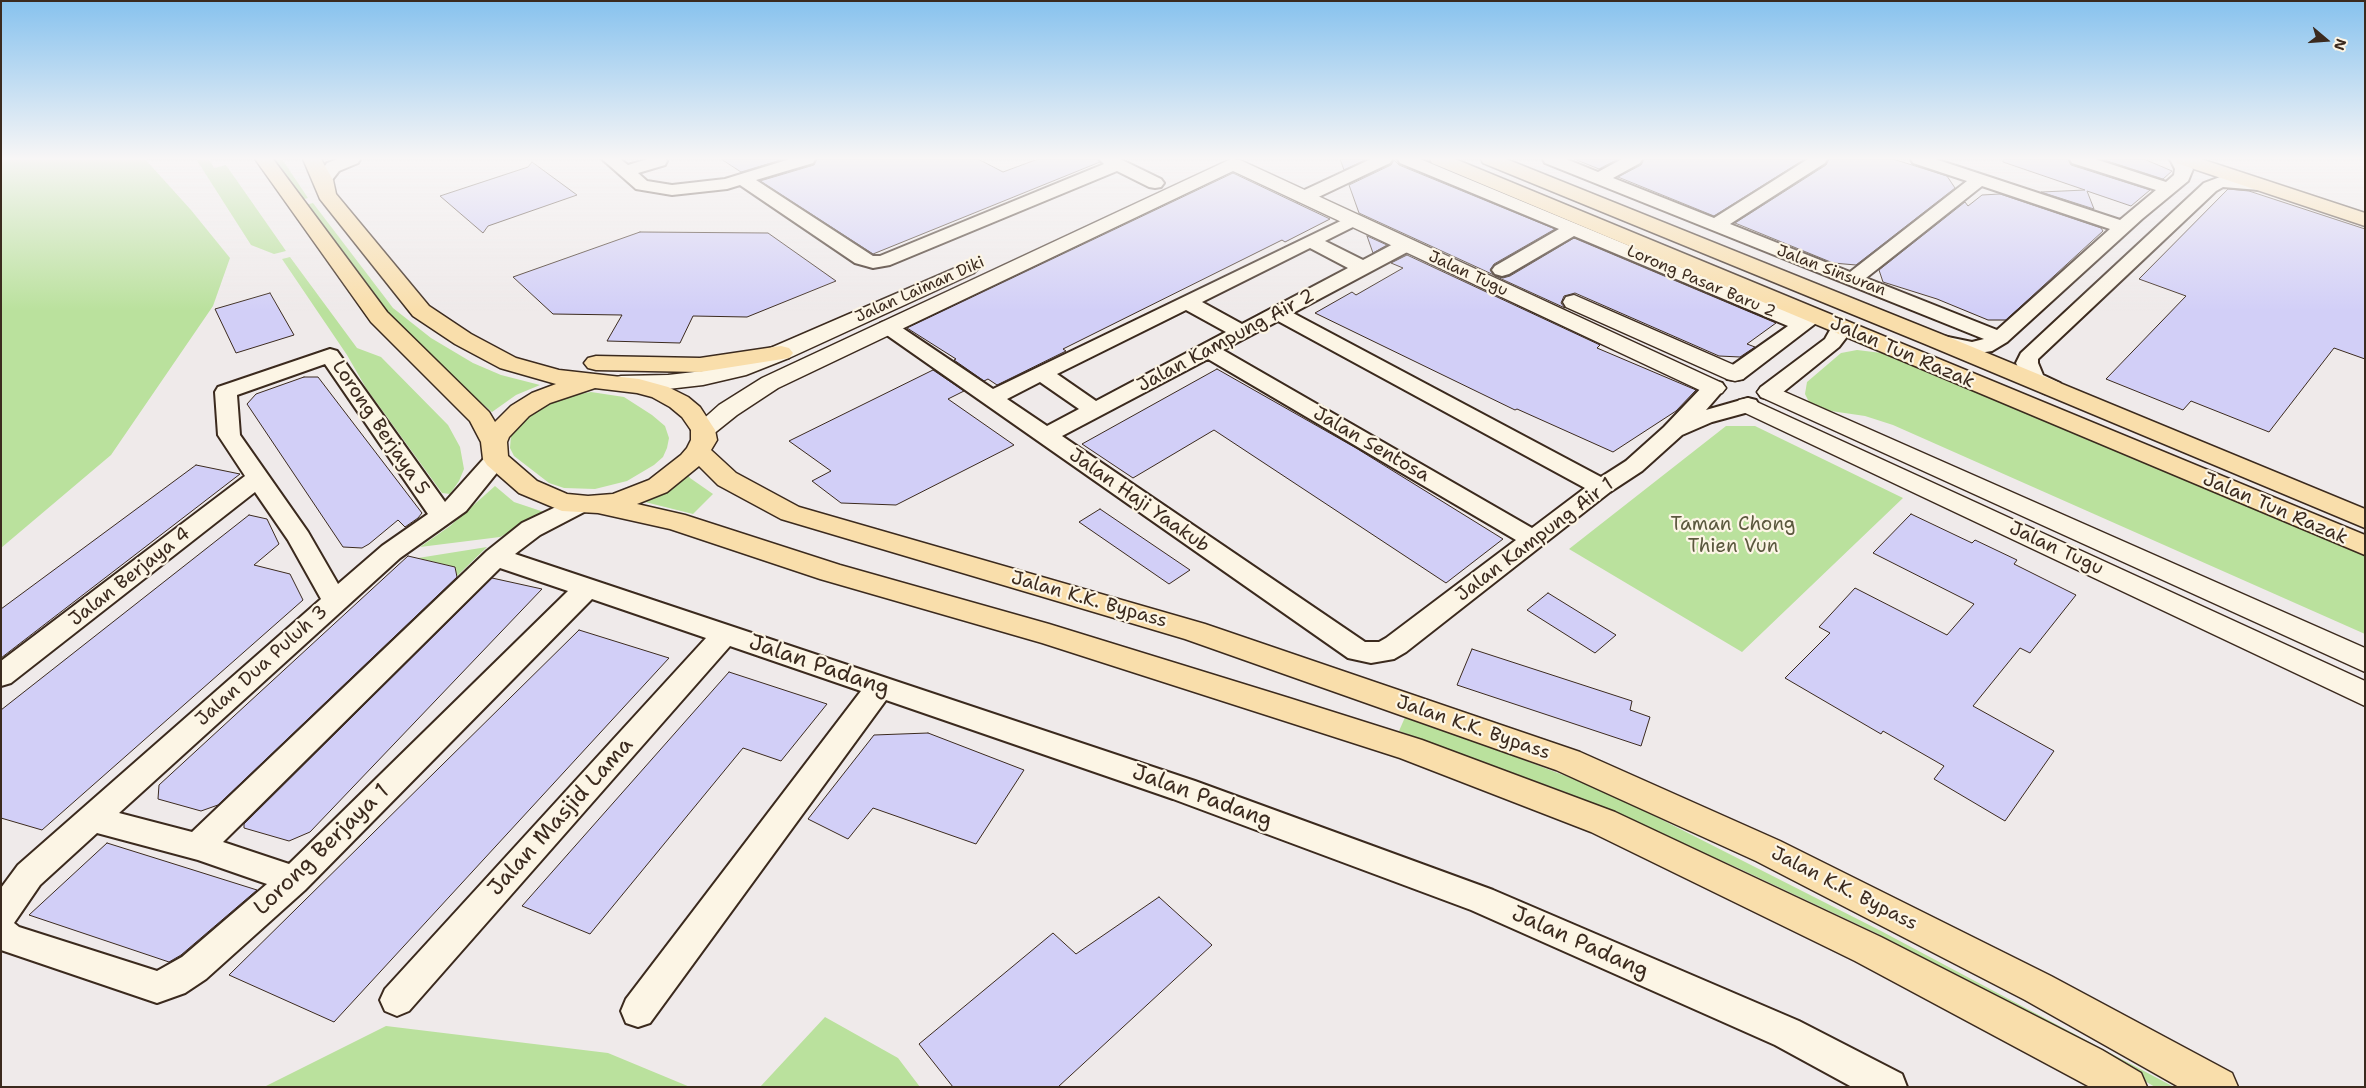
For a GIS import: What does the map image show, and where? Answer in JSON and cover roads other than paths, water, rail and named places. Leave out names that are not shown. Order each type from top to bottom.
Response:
[{"type":"main road","points":[[301,210],[379,317],[480,417],[495,450],[528,487],[562,502],[588,504],[675,522],[830,572],[1049,635],[1411,749],[1534,795],[1603,822],[1868,949],[2088,1063],[2127,1087]]},
{"type":"main road","points":[[339,210],[421,311],[463,339],[508,363],[557,377],[621,383],[660,392],[692,412],[701,441],[684,466],[658,486],[630,498],[588,504]]},
{"type":"main road","name":"Jalan Tun Razak","points":[[1556,210],[1809,320],[1841,327],[2364,545]]},
{"type":"main road","name":"Jalan Tun Razak","points":[[1614,210],[2052,388],[2365,519]]},
{"type":"main road","points":[[2334,210],[2365,220]]},
{"type":"main road","points":[[1720,253],[1836,310],[1841,327]]},
{"type":"main road","points":[[421,311],[453,318],[516,347],[540,355],[598,364],[700,365],[781,353]]},
{"type":"main road","points":[[495,450],[507,422],[534,402],[567,388],[595,381]]},
{"type":"main road","name":"Jalan K.K. Bypass","points":[[701,441],[727,479],[790,513],[1195,632],[1568,761],[1768,851],[2038,988],[2218,1087]]},
{"type":"street","points":[[788,210],[862,259],[873,262],[883,261],[1002,210]]},
{"type":"street","name":"Jalan Laiman Diki","points":[[621,383],[668,382],[703,378],[738,370],[781,353],[1095,210]]},
{"type":"street","name":"Jalan Laiman Diki","points":[[701,441],[728,410],[770,383],[888,327],[1124,210]]},
{"type":"street","name":"Jalan Tugu","points":[[1331,210],[1714,388],[1717,393],[1730,401],[1759,399],[2365,661]]},
{"type":"street","name":"Jalan Tugu","points":[[1371,210],[1735,374],[1758,380],[1759,399]]},
{"type":"street","name":"Lorong Pasar Baru 2","points":[[1527,210],[1809,320]]},
{"type":"street","name":"Jalan Sinsuran","points":[[1679,210],[2000,338]]},
{"type":"street","points":[[1715,224],[1738,210]]},
{"type":"street","points":[[1853,279],[1941,210]]},
{"type":"street","points":[[2094,210],[2106,213]]},
{"type":"street","points":[[2097,210],[2130,221]]},
{"type":"street","points":[[1933,339],[1959,347],[1972,348],[1985,347],[2000,338],[2143,210]]},
{"type":"street","points":[[2052,388],[2034,379],[2026,363],[2028,357],[2185,210]]},
{"type":"street","points":[[991,398],[1353,220]]},
{"type":"street","points":[[1502,270],[1573,229]]},
{"type":"street","points":[[1311,241],[1363,268]]},
{"type":"street","name":"Jalan Kampung Air 2","points":[[1046,436],[1406,245]]},
{"type":"street","points":[[1187,302],[1242,332]]},
{"type":"street","points":[[1278,313],[1602,487]]},
{"type":"street","points":[[1714,388],[1716,379],[1727,374],[1735,374],[1809,320]]},
{"type":"street","name":"Jalan Haji Yaakub","points":[[888,327],[1358,651],[1384,652],[1396,645]]},
{"type":"street","name":"Jalan Kampung Air 1","points":[[1672,432],[1704,417],[1759,399],[1832,343],[1839,334],[1841,327]]},
{"type":"street","name":"Jalan Sentosa","points":[[1208,350],[1534,539]]},
{"type":"street","name":"Lorong Berjaya 5","points":[[258,478],[230,435],[226,392],[330,355],[442,516]]},
{"type":"street","points":[[1041,373],[1096,410]]},
{"type":"street","name":"Jalan Kampung Air 1","points":[[1396,645],[1602,487],[1634,466],[1672,432],[1714,388]]},
{"type":"street","name":"Jalan Tugu","points":[[1759,399],[2365,694]]},
{"type":"street","name":"Jalan Dua Puluh 3","points":[[4,928],[29,875],[391,552],[457,505],[495,450]]},
{"type":"street","points":[[258,478],[299,538],[335,601]]},
{"type":"street","name":"Jalan Berjaya 4","points":[[1,676],[258,478]]},
{"type":"street","points":[[198,847],[496,557],[531,529],[588,504]]},
{"type":"street","name":"Jalan Padang","points":[[496,557],[1184,790],[1482,900],[1787,1033],[1889,1087]]},
{"type":"street","name":"Lorong Berjaya 1","points":[[4,928],[157,987],[173,982],[194,968],[294,880],[587,588]]},
{"type":"street","name":"Jalan Masjid Lama","points":[[397,1000],[725,634]]},
{"type":"street","points":[[638,1010],[880,687]]},
{"type":"street","points":[[93,819],[198,847],[294,880]]},
{"type":"park label","name":"Taman Chong Thien Vun","points":[[1733,536]]}]
